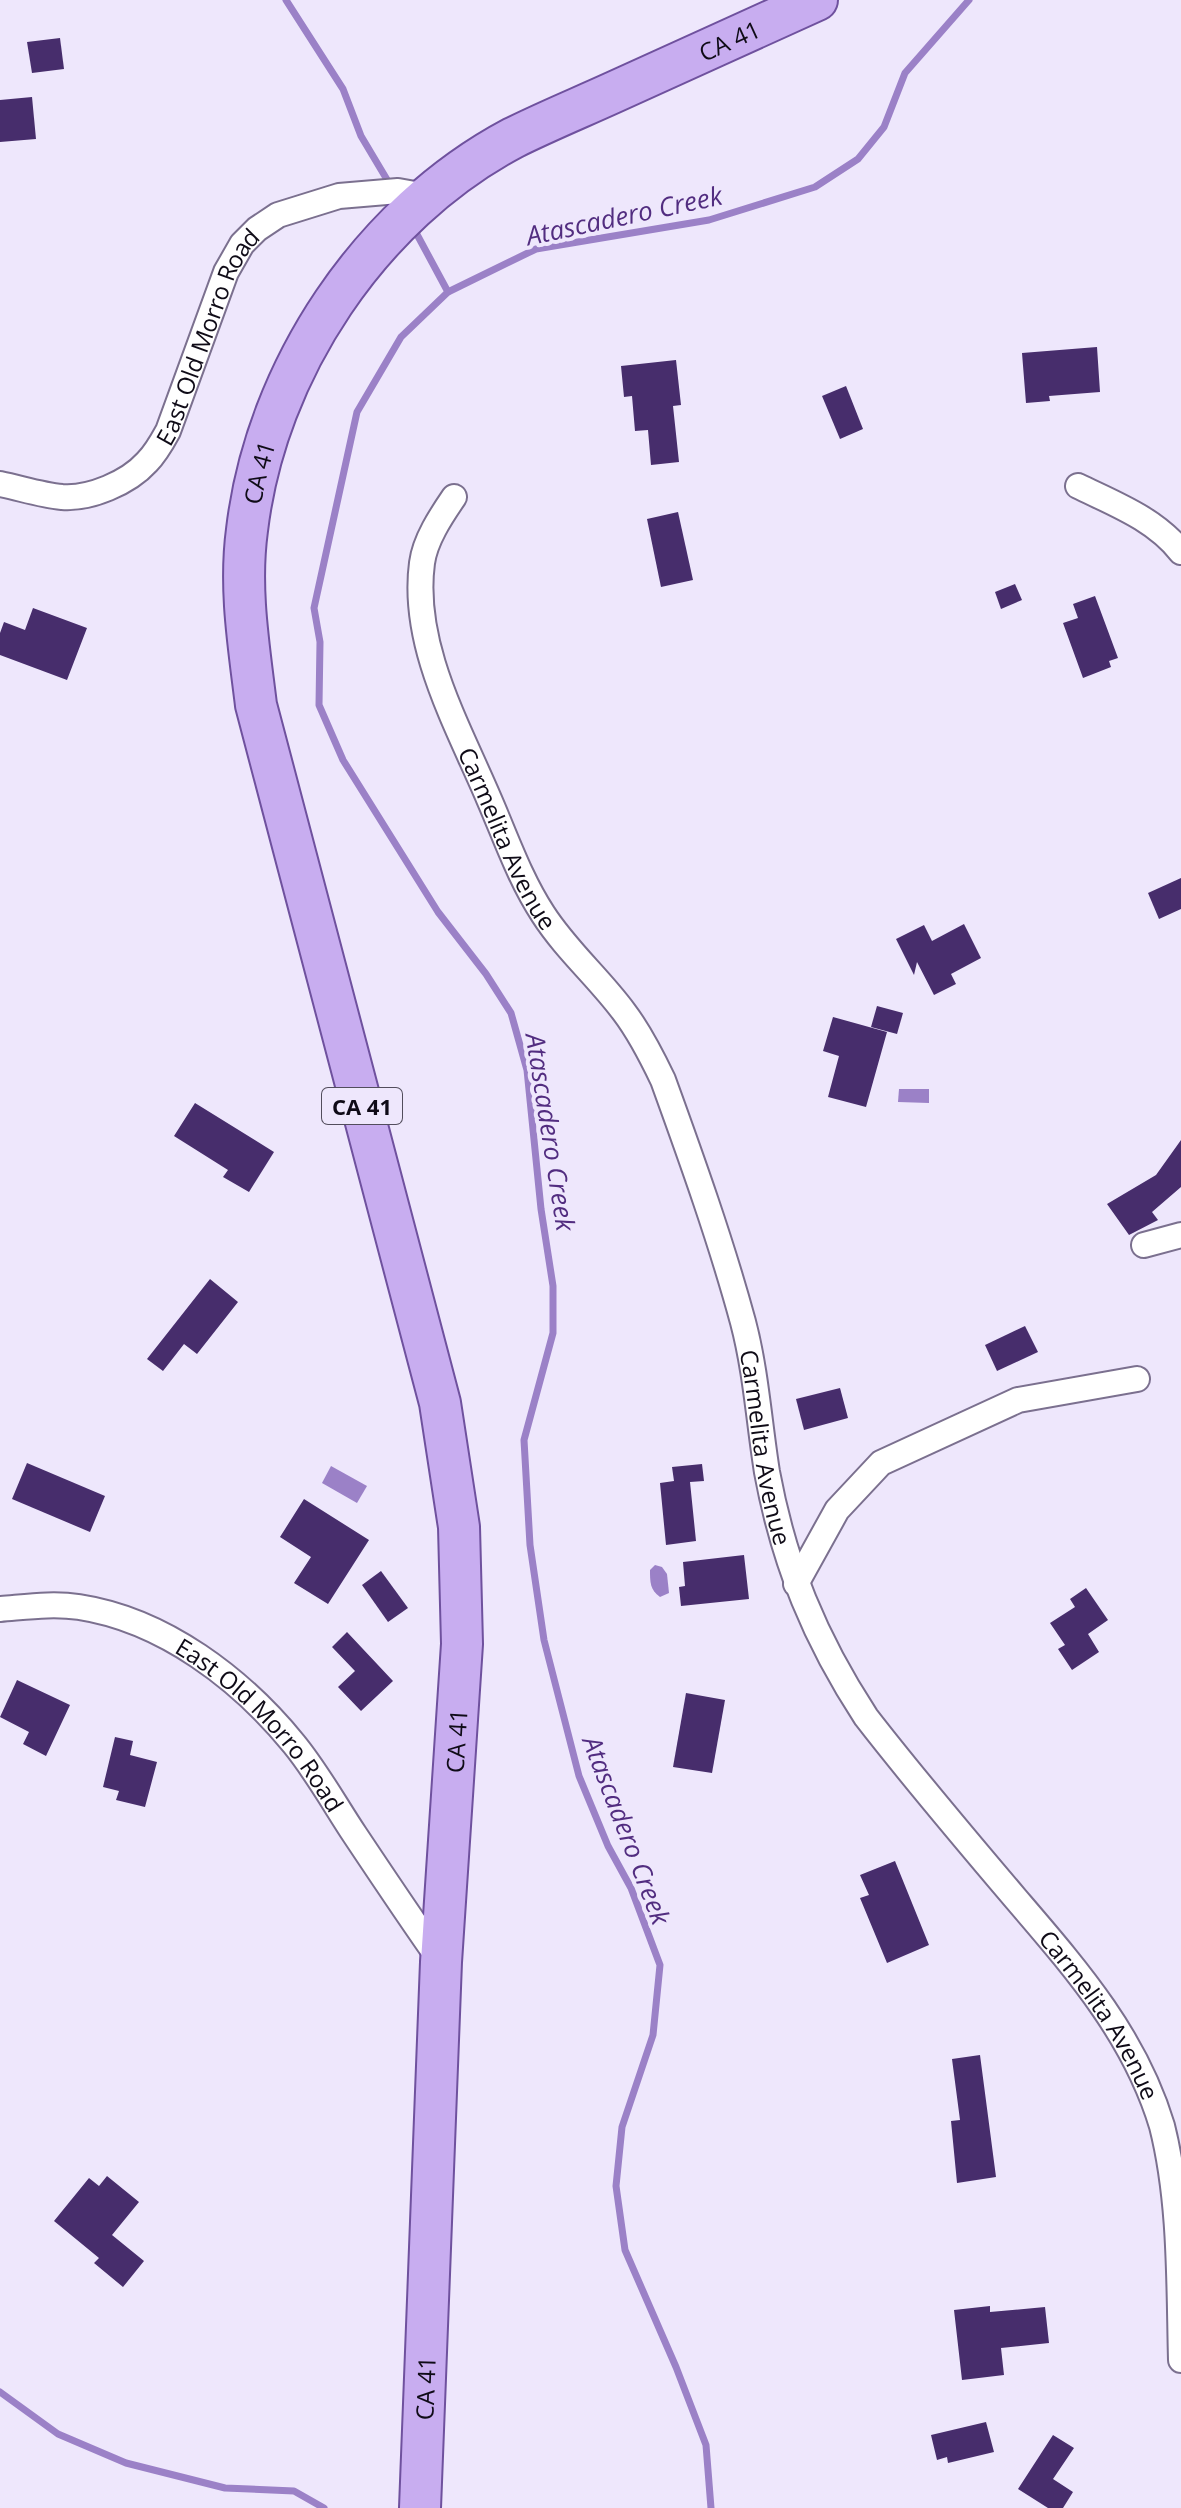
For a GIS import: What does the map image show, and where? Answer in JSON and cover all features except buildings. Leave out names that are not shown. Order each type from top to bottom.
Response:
[{"type":"main road","name":"CA 41","points":[[420,2508],[441,1962],[462,1644],[459,1527],[440,1403],[256,705],[243,593],[247,530],[263,455],[288,381],[324,315],[373,250],[426,196],[511,139],[817,0]]},
{"type":"street","name":"East Old Morro Road","points":[[0,484],[63,497],[83,495],[113,485],[144,465],[168,431],[226,272],[242,244],[257,229],[278,215],[339,196],[398,191],[426,196]]},
{"type":"street","points":[[1078,486],[1141,518],[1173,541],[1181,552]]},
{"type":"street","name":"Carmelita Avenue","points":[[454,497],[422,561],[423,614],[434,665],[532,896],[557,934],[623,1011],[663,1080],[743,1323],[781,1537],[796,1584],[821,1642],[866,1717],[1081,1975],[1119,2028],[1136,2060],[1162,2126],[1176,2197],[1181,2360]]},
{"type":"street","points":[[1144,1245],[1181,1235]]},
{"type":"street","points":[[796,1584],[837,1510],[881,1463],[1018,1400],[1137,1379]]},
{"type":"street","name":"East Old Morro Road","points":[[0,1609],[54,1605],[105,1612],[158,1633],[238,1685],[295,1746],[441,1962]]},
{"type":"shaded area","points":[[899,1089],[929,1089],[929,1103],[898,1102]]},
{"type":"shaded area","points":[[331,1466],[367,1486],[357,1503],[322,1483]]},
{"type":"shaded area","points":[[655,1565],[662,1567],[667,1574],[669,1593],[660,1597],[654,1592],[651,1582],[650,1570]]},
{"type":"waterway","points":[[286,0],[343,89],[361,136],[392,188]]},
{"type":"waterway","name":"Atascadero Creek","points":[[711,2508],[706,2445],[625,2250],[616,2186],[622,2127],[653,2035],[660,1965],[631,1888],[608,1846],[579,1776],[544,1640],[530,1545],[524,1440],[553,1333],[553,1286],[541,1209],[527,1070],[511,1013],[486,974],[438,912],[343,760],[319,705],[320,642],[314,608],[357,412],[401,337],[448,292],[536,249],[709,220],[815,187],[858,159],[884,127],[905,73],[969,0]]},
{"type":"waterway","points":[[413,227],[448,292]]},
{"type":"waterway","points":[[0,2392],[58,2434],[126,2463],[225,2488],[294,2491],[324,2508]]}]
